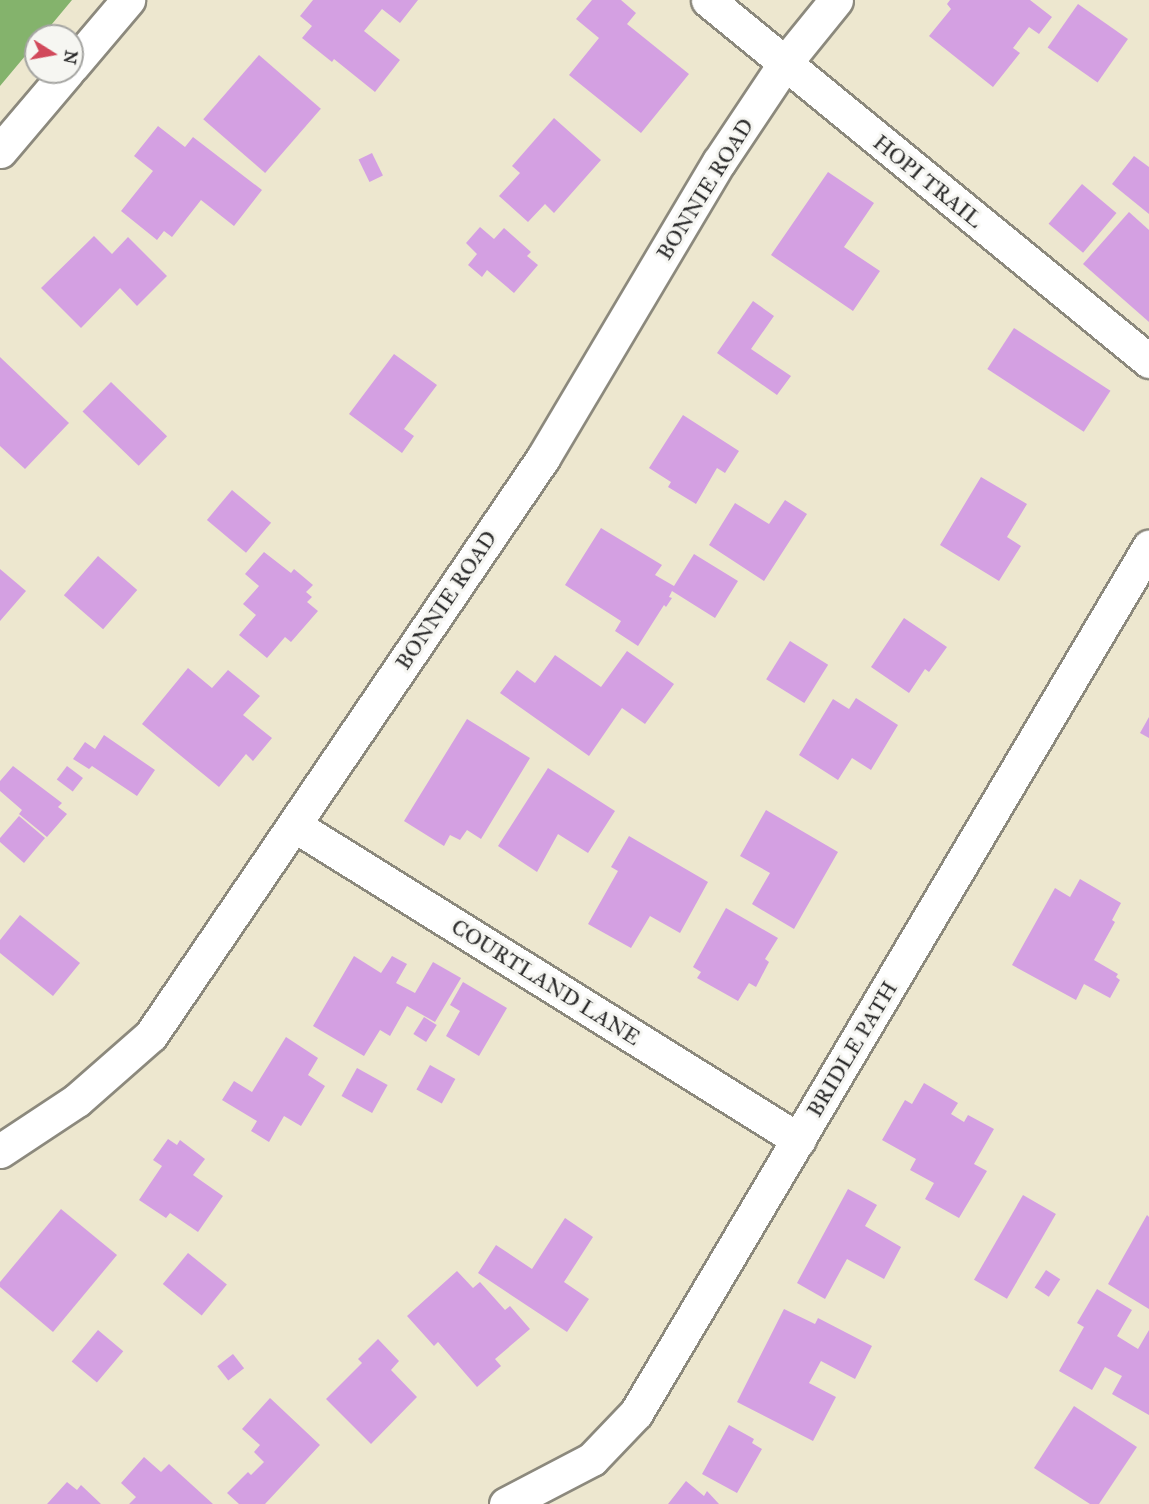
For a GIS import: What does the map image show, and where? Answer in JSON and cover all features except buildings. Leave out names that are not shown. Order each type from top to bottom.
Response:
[{"type":"street","points":[[84,52],[128,0]]},
{"type":"street","name":"HOPI TRAIL","points":[[708,0],[1149,361]]},
{"type":"street","name":"BONNIE ROAD","points":[[0,1151],[77,1100],[151,1035],[543,458],[719,162],[785,63],[836,0]]},
{"type":"street","points":[[0,151],[57,84]]},
{"type":"street","name":"BRIDLE PATH","points":[[506,1504],[592,1459],[636,1413],[1149,547]]},
{"type":"street","name":"COURTLAND LANE","points":[[294,825],[799,1140]]},
{"type":"green space","points":[[0,0],[72,0],[52,24],[24,24],[24,57],[0,86]]}]
